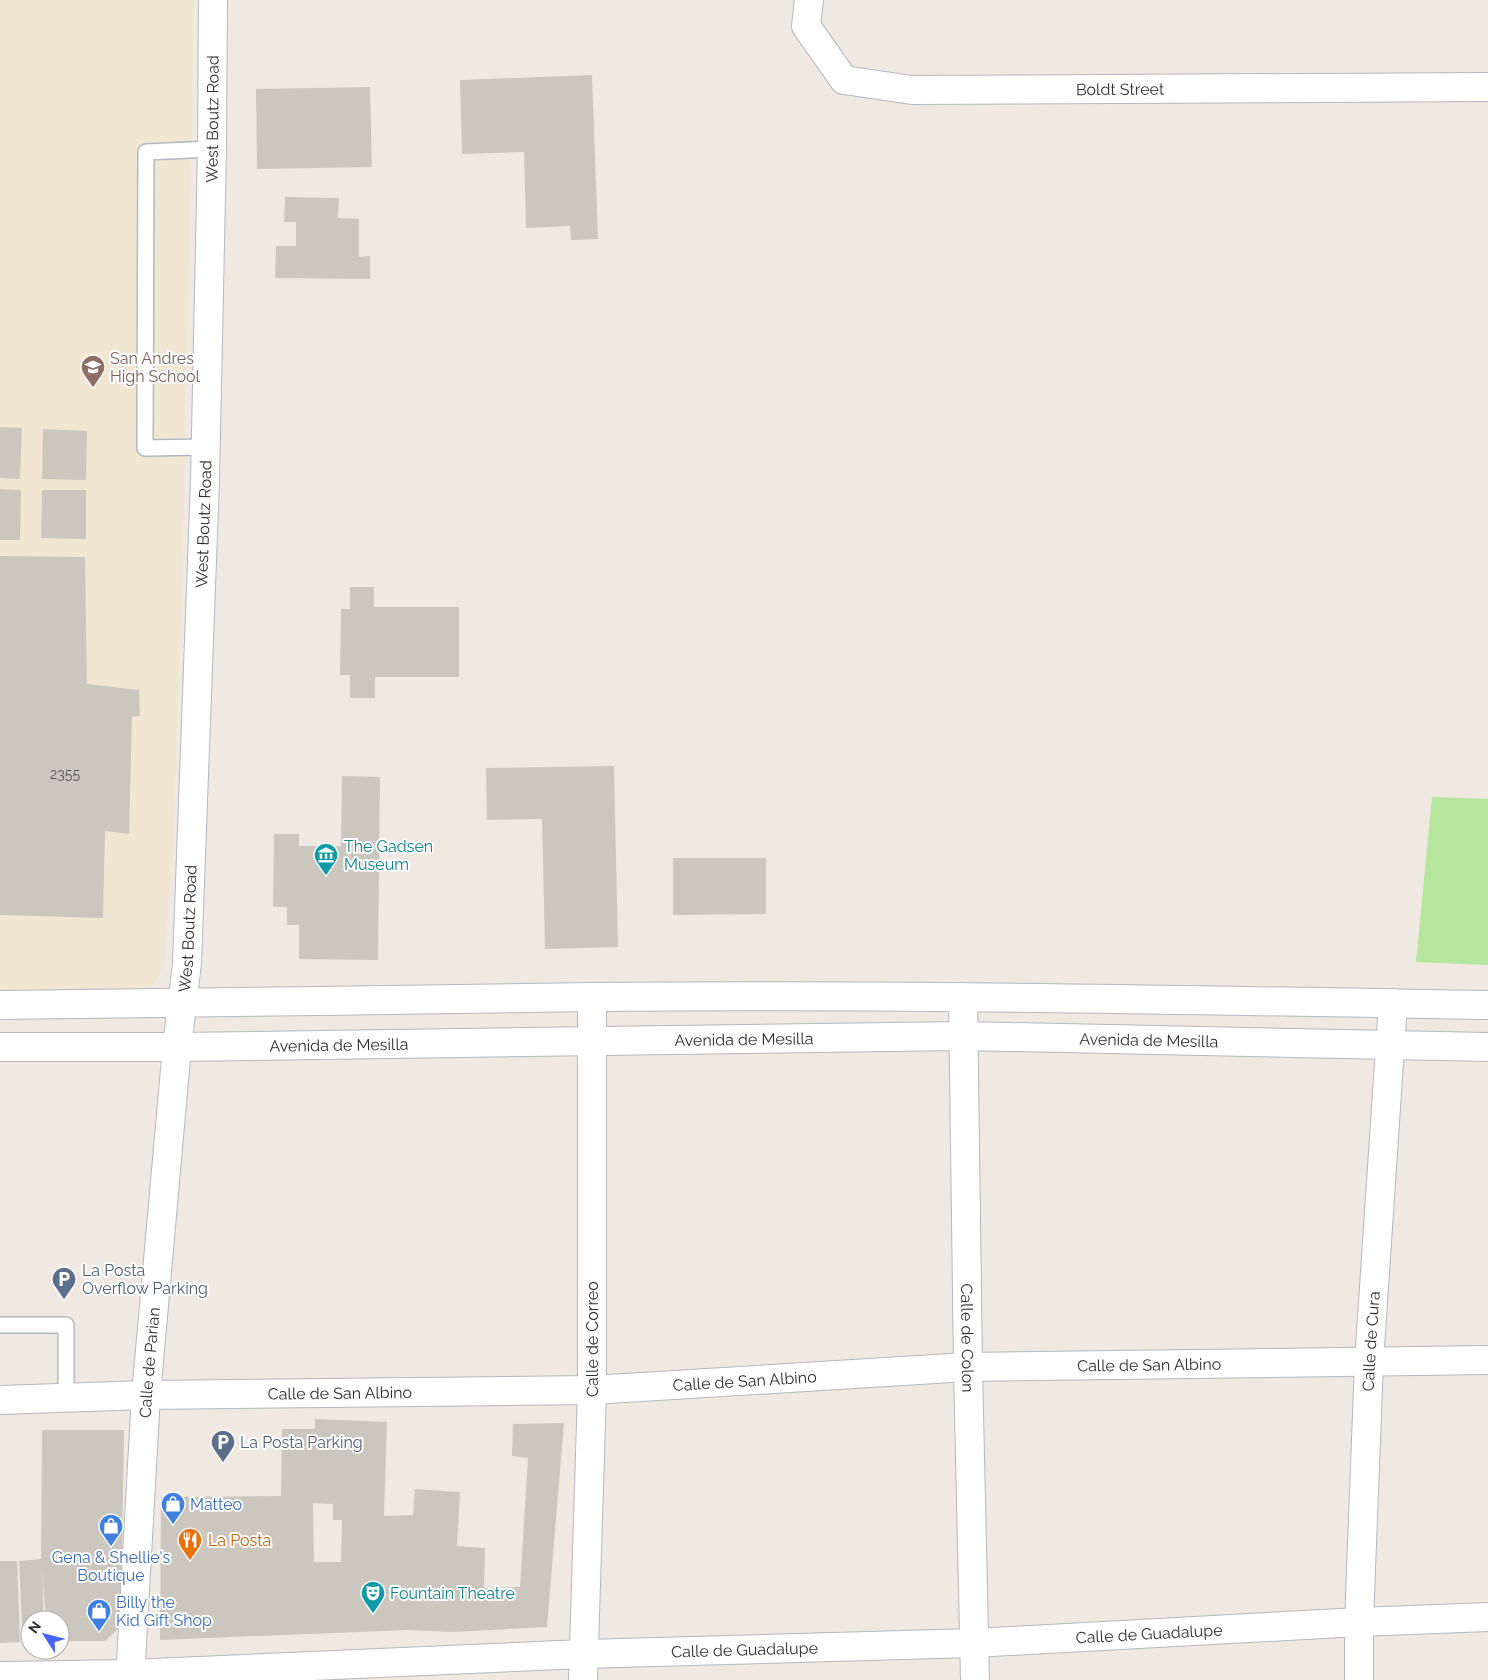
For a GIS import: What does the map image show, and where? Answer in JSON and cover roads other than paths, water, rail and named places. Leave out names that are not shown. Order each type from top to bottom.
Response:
[{"type":"street","name":"West Boutz Road","points":[[177,1047],[187,963],[206,447],[212,149],[212,0]]},
{"type":"street","name":"Boldt Street","points":[[809,0],[806,26],[844,80],[912,90],[1488,87]]},
{"type":"street","points":[[0,1006],[592,997],[962,997],[1488,1005]]},
{"type":"street","name":"Calle de Correo","points":[[584,1667],[592,1390],[592,997]]},
{"type":"street","name":"Calle de Colon","points":[[962,997],[975,1680]]},
{"type":"street","name":"Calle de Cura","points":[[1359,1680],[1359,1622],[1368,1362],[1393,1004]]},
{"type":"street","name":"Avenida de Mesilla","points":[[0,1048],[963,1036],[1488,1047]]},
{"type":"street","name":"Calle de Parian","points":[[130,1677],[146,1394],[177,1047]]},
{"type":"street","name":"Calle de San Albino","points":[[0,1400],[146,1394],[592,1390],[968,1367],[1488,1360]]},
{"type":"street","name":"Calle de Guadalupe","points":[[0,1676],[130,1677],[584,1667],[974,1643],[1359,1622],[1488,1617]]},
{"type":"lane","points":[[206,447],[145,448],[146,152],[212,149]]},
{"type":"lane","points":[[0,1325],[66,1325],[66,1398]]},
{"type":"place","name":"San Andres High School","points":[[93,388]]},
{"type":"place","name":"The Gadsen Museum","points":[[326,876]]},
{"type":"place","name":"La Posta Overflow Parking","points":[[64,1300]]},
{"type":"place","name":"La Posta Parking","points":[[223,1463]]},
{"type":"place","name":"Matteo","points":[[173,1525]]},
{"type":"place","name":"Gena & Shellie's Boutique","points":[[111,1547]]},
{"type":"place","name":"La Posta","points":[[190,1561]]},
{"type":"place","name":"Fountain Theatre","points":[[373,1614]]},
{"type":"place","name":"Billy the Kid Gift Shop","points":[[99,1632]]}]
